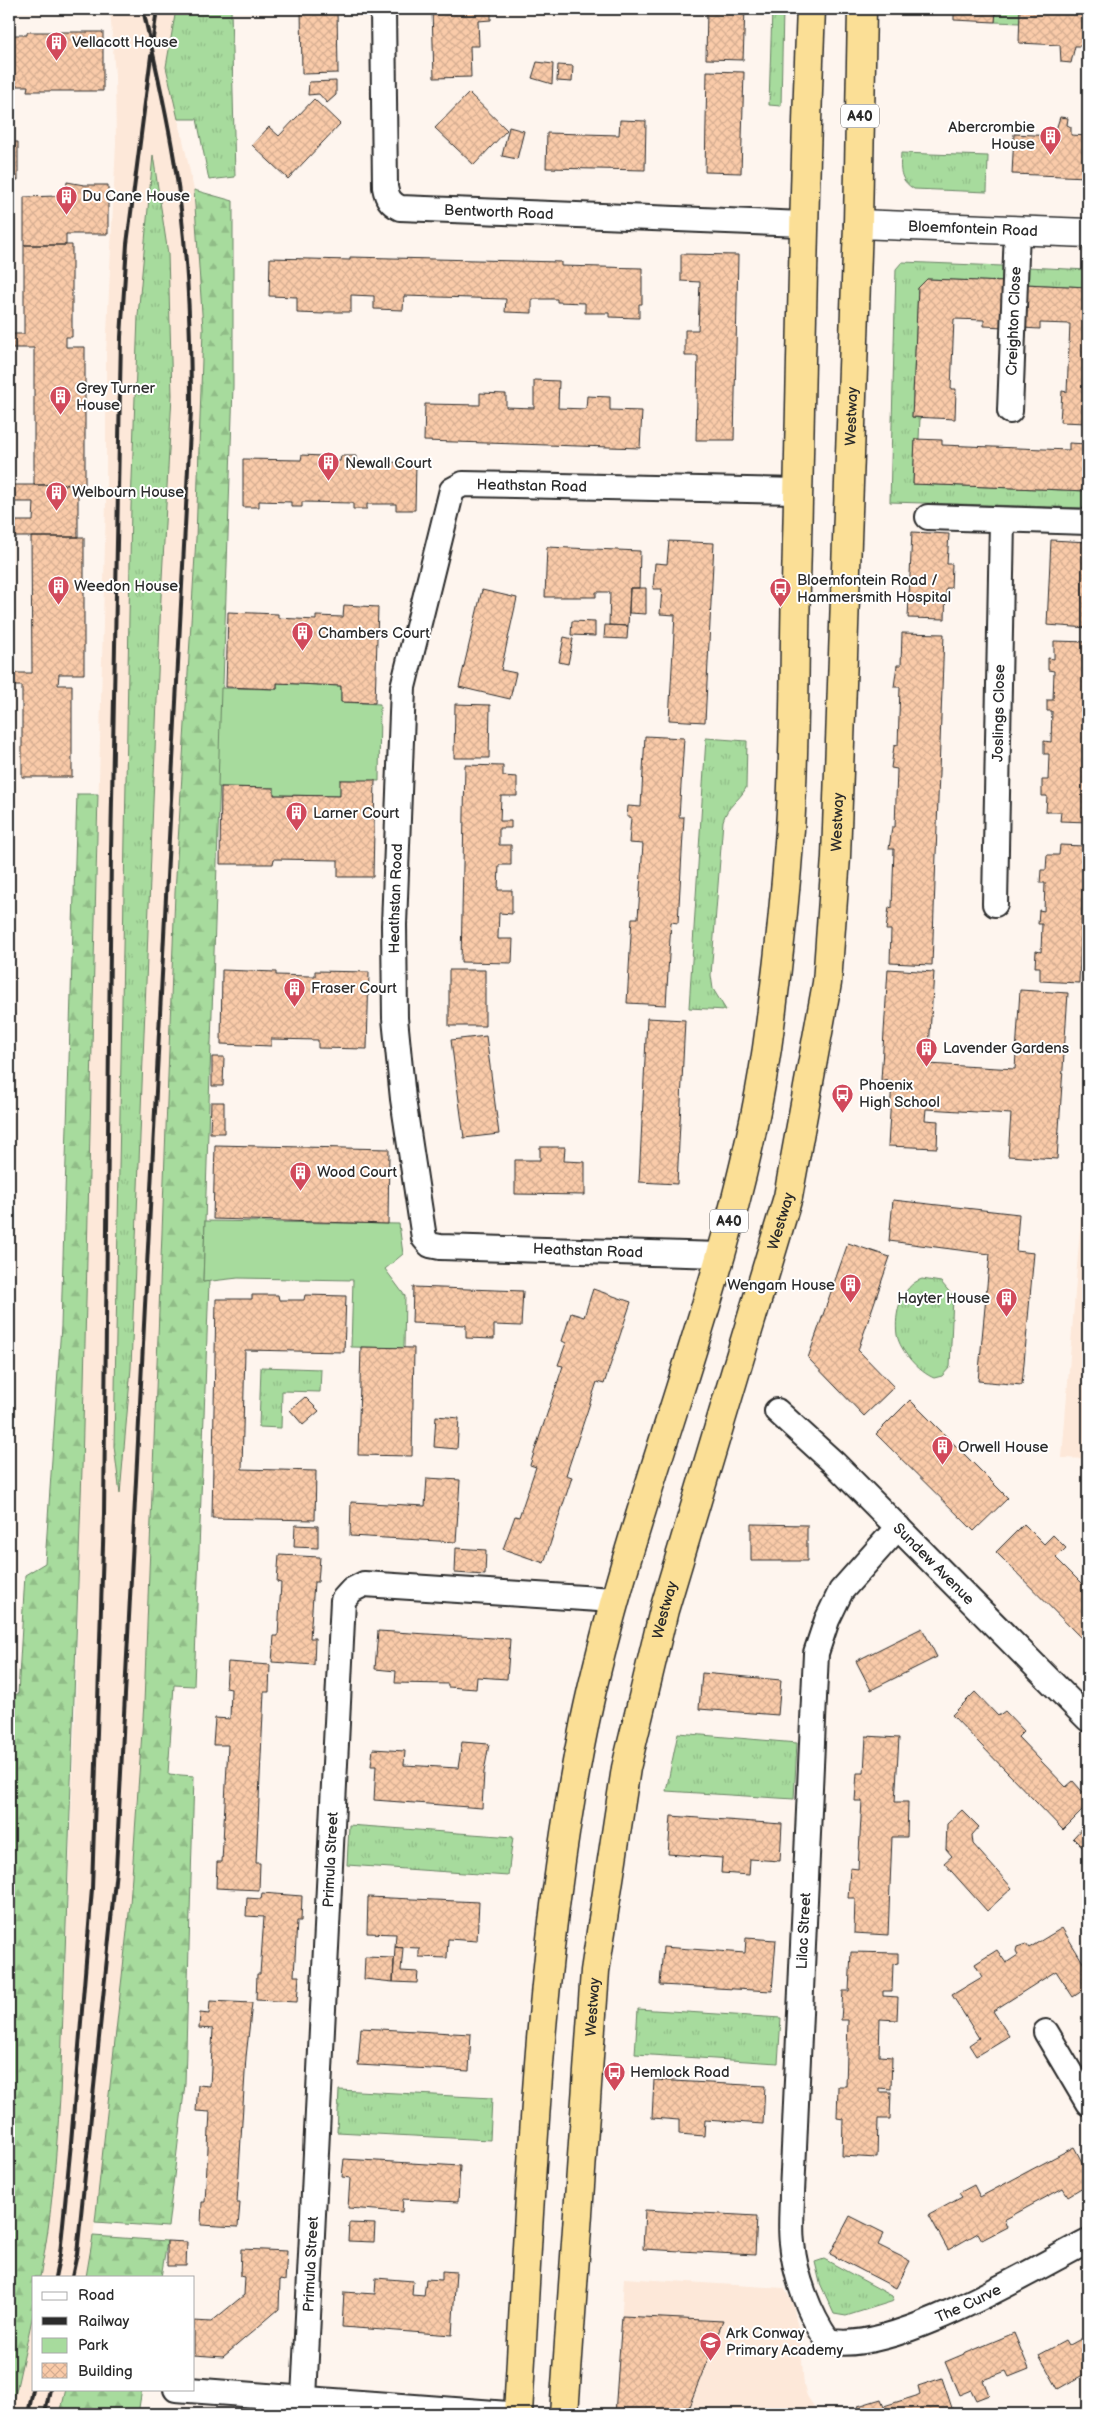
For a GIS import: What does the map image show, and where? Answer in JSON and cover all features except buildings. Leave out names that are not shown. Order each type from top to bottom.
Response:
[{"type":"highway","name":"A40","points":[[518,2414],[542,2022],[563,1842],[586,1719],[614,1600],[721,1255],[748,1142],[766,1052],[781,932],[790,824],[811,9]]},
{"type":"highway","name":"Westway","points":[[564,2414],[595,1971],[626,1768],[664,1610],[788,1197],[827,983],[836,857],[858,224],[862,9]]},
{"type":"street","name":"Bentworth Road","points":[[382,9],[385,187],[387,197],[392,204],[400,208],[804,224]]},
{"type":"street","name":"Bloemfontein Road","points":[[858,224],[1088,233]]},
{"type":"street","name":"Creighton Close","points":[[1010,411],[1017,230]]},
{"type":"street","name":"Heathstan Road","points":[[721,1255],[440,1247],[430,1245],[424,1238],[403,1099],[395,1018],[394,925],[403,687],[452,490],[463,484],[798,491]]},
{"type":"street","points":[[928,517],[1088,522]]},
{"type":"street","name":"Joslings Close","points":[[995,904],[1002,520]]},
{"type":"street","name":"Sundew Avenue","points":[[777,1410],[834,1463],[1088,1719]]},
{"type":"street","name":"Lilac Street","points":[[841,2344],[828,2341],[818,2326],[802,2284],[792,2242],[792,2193],[816,1653],[827,1620],[841,1591],[898,1527]]},
{"type":"street","name":"Primula Street","points":[[304,2398],[343,1600],[352,1590],[364,1584],[614,1600]]},
{"type":"street","points":[[1046,2032],[1088,2103]]},
{"type":"street","name":"The Curve","points":[[841,2344],[871,2340],[932,2321],[1088,2241]]},
{"type":"street","points":[[190,2390],[508,2414]]},
{"type":"shaded area","points":[[110,9],[176,9],[167,67],[194,190],[203,329],[196,538],[175,893],[144,1703],[130,1904],[94,2230],[86,2276],[40,2276],[54,2183],[60,2097],[76,1694],[106,502],[106,354],[116,143],[115,76]]},
{"type":"shaded area","points":[[1088,1128],[1088,1459],[1062,1458]]},
{"type":"shaded area","name":"Ark Conway Primary Academy","points":[[624,2278],[784,2288],[792,2301],[800,2336],[804,2386],[807,2396],[819,2414],[615,2414]]},
{"type":"shaded area","points":[[32,2319],[32,2390],[66,2390],[60,2414],[11,2414]]},
{"type":"green space","points":[[176,9],[231,9],[235,177],[209,180],[197,119],[178,119],[166,67]]},
{"type":"green space","points":[[772,9],[783,9],[781,106],[769,105]]},
{"type":"green space","points":[[996,9],[1020,9],[1020,23],[995,22]]},
{"type":"green space","points":[[901,153],[988,156],[987,192],[914,189],[903,178]]},
{"type":"green space","points":[[153,155],[168,254],[172,395],[161,597],[131,1368],[120,1494],[114,1446],[131,506],[138,316]]},
{"type":"green space","points":[[194,190],[233,201],[233,386],[203,1282],[209,1281],[194,1686],[174,1685],[168,1774],[194,1776],[185,2084],[168,2227],[95,2222],[130,1904],[144,1703],[175,893],[196,538],[203,329]]},
{"type":"green space","points":[[902,262],[1002,266],[1002,282],[927,279],[918,288],[912,417],[920,418],[919,439],[915,439],[913,484],[1088,491],[1088,508],[890,502],[896,269]]},
{"type":"green space","points":[[1027,267],[1088,270],[1088,287],[1026,284]]},
{"type":"green space","points":[[277,683],[341,686],[341,702],[380,704],[379,781],[341,780],[340,796],[274,795],[273,788],[218,787],[221,688],[277,689]]},
{"type":"green space","points":[[706,738],[747,741],[746,788],[727,811],[723,821],[711,975],[713,989],[726,1010],[689,1008]]},
{"type":"green space","points":[[77,794],[98,794],[82,1469],[60,2097],[48,2232],[40,2276],[32,2276],[32,2319],[11,2414],[9,2414],[9,1695],[18,1694],[25,1575],[45,1563],[61,1326]]},
{"type":"green space","points":[[205,1221],[399,1224],[403,1254],[385,1269],[405,1296],[404,1348],[351,1347],[353,1280],[238,1278],[203,1282]]},
{"type":"green space","points":[[922,1279],[941,1282],[953,1296],[950,1367],[942,1376],[934,1378],[922,1371],[906,1354],[899,1341],[896,1327],[898,1310],[904,1294]]},
{"type":"green space","points":[[261,1367],[321,1369],[320,1392],[282,1391],[281,1428],[259,1427]]},
{"type":"green space","points":[[678,1733],[797,1743],[794,1799],[666,1791]]},
{"type":"green space","points":[[349,1825],[513,1837],[508,1876],[347,1865]]},
{"type":"green space","points":[[638,2009],[781,2018],[778,2063],[635,2054]]},
{"type":"green space","points":[[339,2090],[492,2098],[490,2140],[337,2132]]},
{"type":"green space","points":[[93,2236],[167,2241],[161,2276],[86,2276]]},
{"type":"green space","points":[[824,2259],[892,2296],[894,2301],[846,2316],[834,2314],[820,2283],[815,2262]]},
{"type":"green space","points":[[66,2390],[142,2390],[138,2414],[60,2414]]},
{"type":"railway","points":[[72,2276],[77,2254],[116,1870],[191,410],[188,291],[180,202],[169,131],[143,9]]},
{"type":"railway","points":[[153,38],[157,9]]},
{"type":"railway","points":[[55,2276],[60,2254],[71,2143],[92,1889],[104,1514],[111,852],[121,337],[127,244],[151,56]]},
{"type":"railway","points":[[28,2414],[33,2390]]},
{"type":"railway","points":[[45,2414],[50,2390]]},
{"type":"place","name":"Vellacott House","points":[[56,61]]},
{"type":"place","name":"Abercrombie House","points":[[1051,155]]},
{"type":"place","name":"Du Cane House","points":[[66,215]]},
{"type":"place","name":"Grey Turner House","points":[[60,416]]},
{"type":"place","name":"Newall Court","points":[[329,482]]},
{"type":"place","name":"Welbourn House","points":[[56,511]]},
{"type":"place","name":"Weedon House","points":[[58,605]]},
{"type":"place","name":"Bloemfontein Road / Hammersmith Hospital","points":[[781,608]]},
{"type":"place","name":"Chambers Court","points":[[302,652]]},
{"type":"place","name":"Larner Court","points":[[297,832]]},
{"type":"place","name":"Fraser Court","points":[[295,1007]]},
{"type":"place","name":"Lavender Gardens","points":[[927,1067]]},
{"type":"place","name":"Phoenix High School","points":[[843,1113]]},
{"type":"place","name":"Wood Court","points":[[301,1191]]},
{"type":"place","name":"Wengam House","points":[[851,1304]]},
{"type":"place","name":"Hayter House","points":[[1006,1317]]},
{"type":"place","name":"Orwell House","points":[[942,1466]]},
{"type":"place","name":"Hemlock Road","points":[[614,2091]]},
{"type":"place","name":"Ark Conway Primary Academy","points":[[710,2361]]}]
